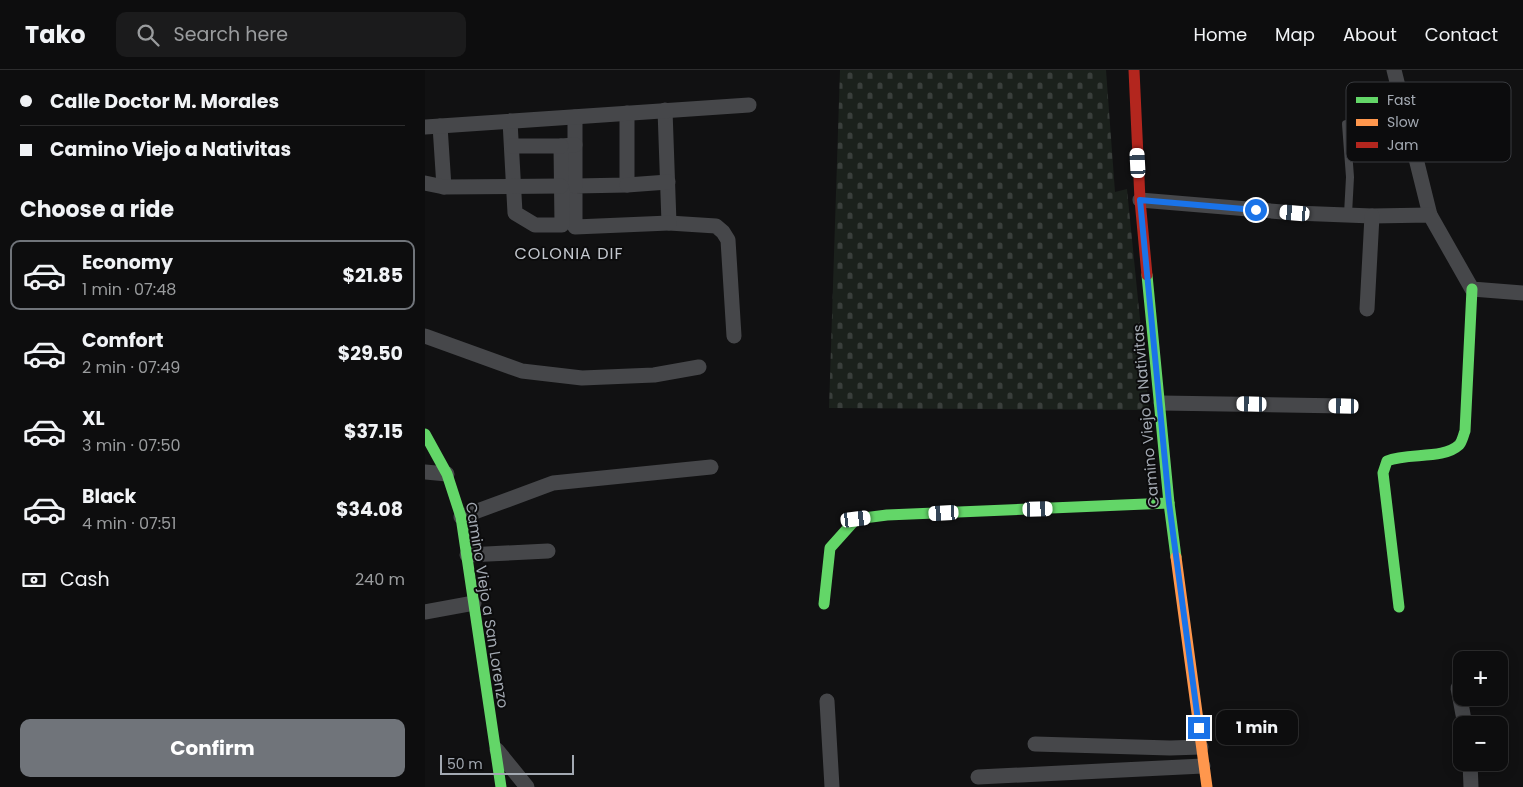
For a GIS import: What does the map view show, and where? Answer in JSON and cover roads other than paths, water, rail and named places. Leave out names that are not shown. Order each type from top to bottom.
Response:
[{"type":"street","name":"Camino Viejo a Nativitas","points":[[1134,70],[1140,200],[1161,403],[1169,503],[1207,787]]},
{"type":"street","points":[[444,187],[433,127],[749,105]]},
{"type":"street","points":[[665,110],[669,224]]},
{"type":"street","points":[[627,113],[627,185]]},
{"type":"street","points":[[511,121],[515,213],[535,225],[562,226],[568,186],[568,145],[575,117]]},
{"type":"street","points":[[512,146],[568,145]]},
{"type":"street","points":[[1399,607],[1383,473],[1387,461],[1395,456],[1447,452],[1460,444],[1465,431],[1472,290],[1430,215],[1417,162]]},
{"type":"street","points":[[425,183],[444,187],[513,187],[627,185],[668,182]]},
{"type":"street","points":[[568,186],[575,226],[669,224],[717,226],[728,240],[734,336]]},
{"type":"street","points":[[1140,200],[1295,213],[1371,216],[1430,215]]},
{"type":"street","points":[[1367,309],[1371,216]]},
{"type":"street","points":[[1472,290],[1523,293]]},
{"type":"street","points":[[425,336],[522,371],[582,378],[654,375],[699,367]]},
{"type":"street","points":[[1161,403],[1344,406]]},
{"type":"street","name":"Camino Viejo a San Lorenzo","points":[[425,434],[447,474],[461,518],[501,787]]},
{"type":"street","points":[[461,518],[553,483],[711,467]]},
{"type":"street","points":[[425,472],[447,474]]},
{"type":"street","points":[[824,604],[830,548],[856,519],[887,515],[1169,503]]},
{"type":"street","points":[[467,555],[548,551]]},
{"type":"street","points":[[425,612],[474,603]]},
{"type":"street","points":[[827,701],[832,787]]},
{"type":"street","points":[[1035,744],[1170,748],[1201,747]]},
{"type":"street","points":[[496,749],[527,787]]},
{"type":"street","points":[[978,777],[1203,766]]},
{"type":"street","points":[[1470,771],[1471,787]]},
{"type":"lane","points":[[1348,214],[1351,176],[1350,162]]},
{"type":"district","name":"COLONIA DIF","points":[[569,253]]}]
